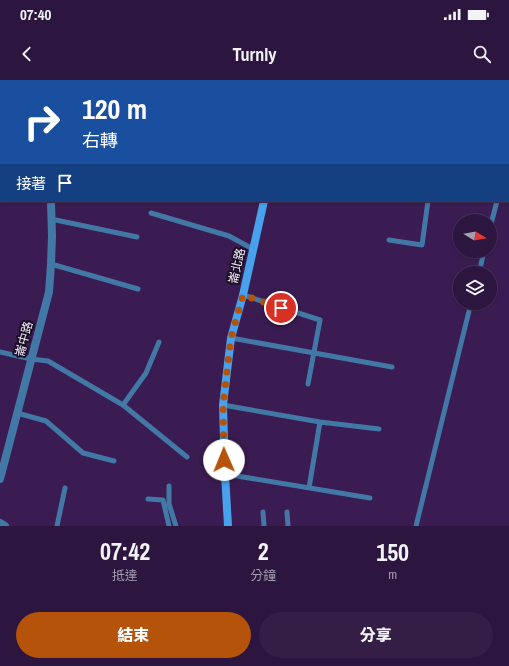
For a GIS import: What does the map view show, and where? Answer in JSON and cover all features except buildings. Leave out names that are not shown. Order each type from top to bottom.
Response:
[{"type":"street","name":"崙中路","points":[[0,479],[49,292],[52,264],[51,202]]},
{"type":"street","name":"崙北路","points":[[228,526],[223,405],[231,338],[243,295],[264,202]]},
{"type":"street","points":[[0,523],[5,526]]},
{"type":"lane","points":[[389,240],[422,245],[428,202]]},
{"type":"lane","points":[[494,214],[497,202]]},
{"type":"lane","points":[[151,213],[229,236],[253,249]]},
{"type":"lane","points":[[51,219],[137,237]]},
{"type":"lane","points":[[52,264],[138,289]]},
{"type":"lane","points":[[243,295],[320,320],[308,384]]},
{"type":"lane","points":[[416,526],[470,310]]},
{"type":"lane","points":[[231,338],[392,367]]},
{"type":"lane","points":[[123,405],[146,373],[159,342]]},
{"type":"lane","points":[[0,352],[48,361],[123,405],[187,458]]},
{"type":"lane","points":[[223,405],[320,422],[379,429]]},
{"type":"lane","points":[[17,413],[46,421],[83,453],[114,461]]},
{"type":"lane","points":[[309,488],[320,422]]},
{"type":"lane","points":[[225,474],[370,498]]},
{"type":"lane","points":[[169,486],[169,504],[176,526]]},
{"type":"lane","points":[[57,526],[65,488]]},
{"type":"lane","points":[[148,499],[163,500],[169,526]]},
{"type":"lane","points":[[263,512],[264,526]]},
{"type":"lane","points":[[287,512],[288,526]]},
{"type":"route","points":[[224,460],[223,405],[231,338],[243,295],[281,308]]}]
